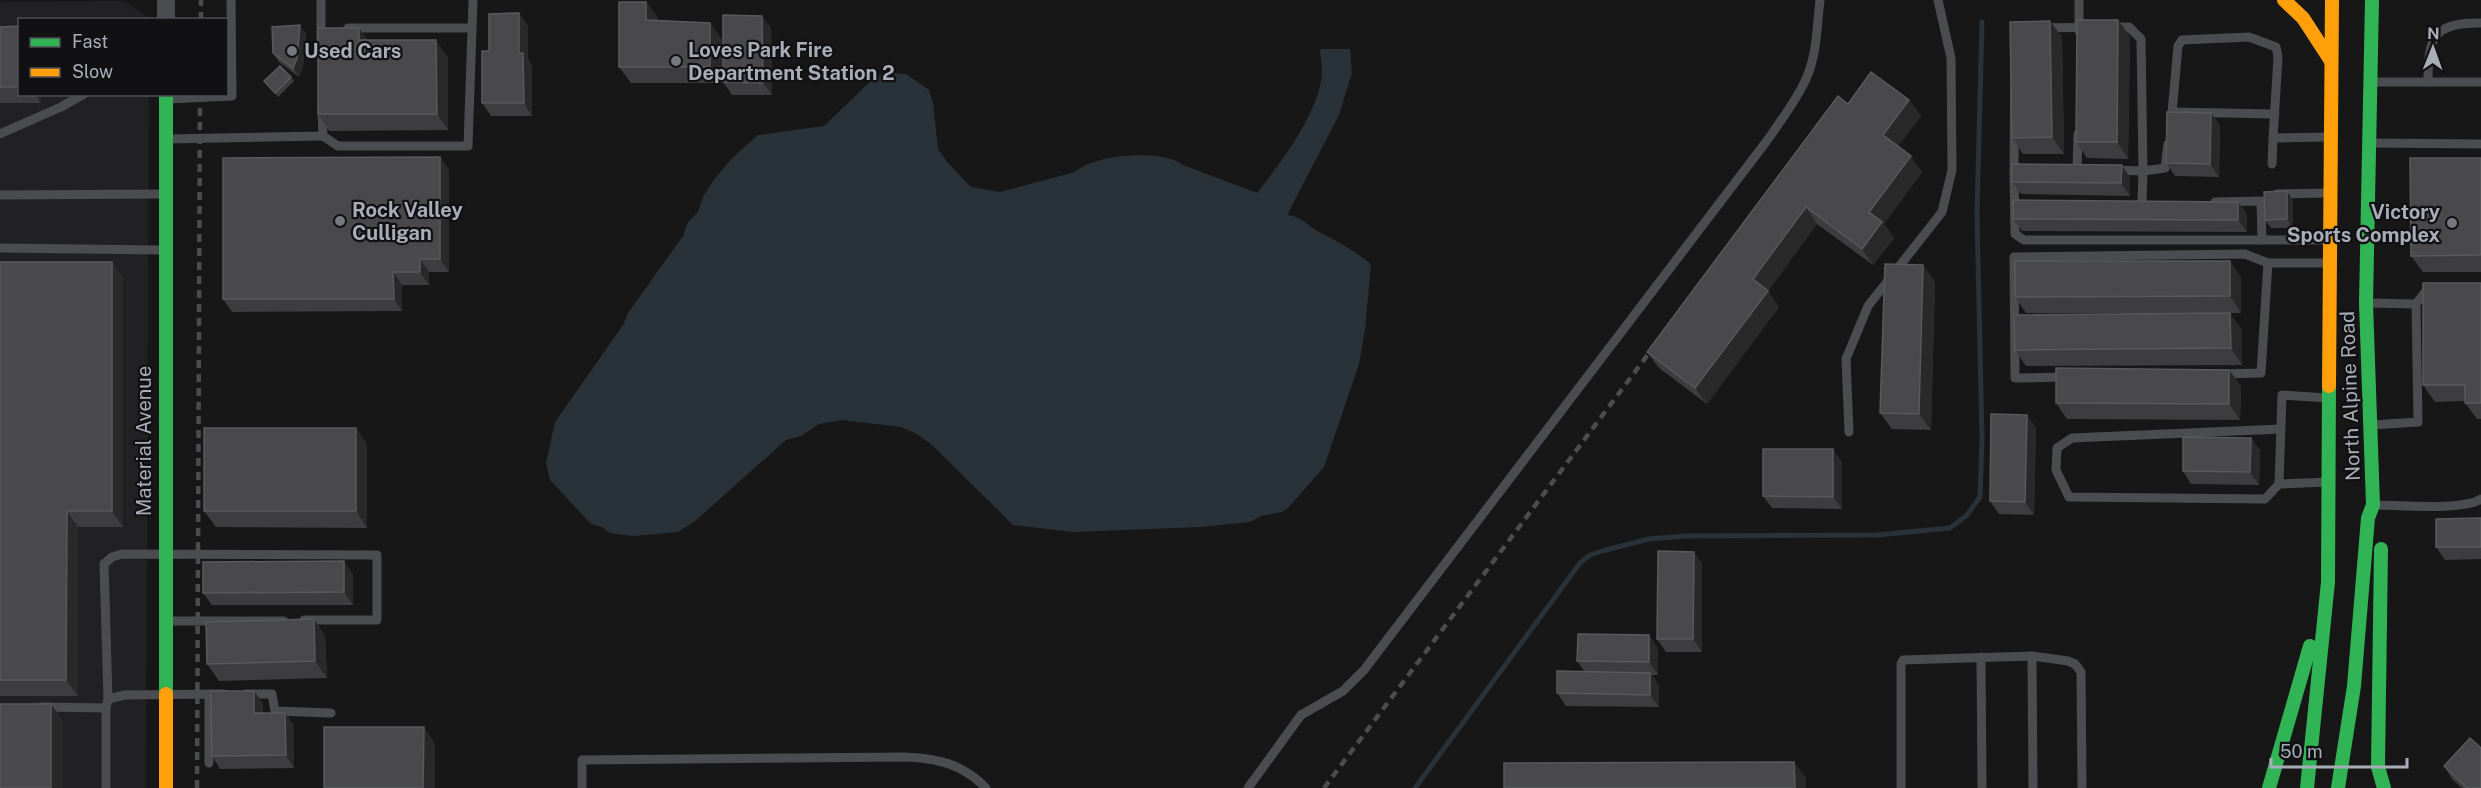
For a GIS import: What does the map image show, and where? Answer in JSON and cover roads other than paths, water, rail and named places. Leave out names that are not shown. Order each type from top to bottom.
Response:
[{"type":"main road","points":[[2284,0],[2303,18],[2331,61]]},
{"type":"main road","name":"North Alpine Road","points":[[2307,788],[2328,582],[2332,0]]},
{"type":"main road","name":"North Alpine Road","points":[[2338,788],[2354,686],[2368,518],[2373,505],[2366,303],[2372,0]]},
{"type":"main road","name":"Material Avenue","points":[[166,97],[166,788]]},
{"type":"main road","points":[[2373,505],[2381,518],[2378,767],[2384,788]]},
{"type":"main road","points":[[2269,788],[2328,582]]},
{"type":"street","points":[[166,0],[166,18]]},
{"type":"lane","points":[[166,97],[232,96],[231,0]]},
{"type":"lane","points":[[321,0],[322,52]]},
{"type":"lane","points":[[166,139],[323,136],[338,146],[468,146],[473,0]]},
{"type":"lane","points":[[1248,788],[1301,715],[1343,691],[1364,670],[1766,142],[1807,77],[1815,44],[1820,0]]},
{"type":"lane","points":[[1849,432],[1846,359],[1868,306],[1942,212],[1952,170],[1951,58],[1938,0]]},
{"type":"lane","points":[[2079,0],[2079,40]]},
{"type":"lane","points":[[2428,82],[2428,52],[2437,34],[2454,24],[2481,23]]},
{"type":"lane","points":[[2142,202],[2141,39],[2129,27],[2022,28],[2015,37],[2015,234],[2024,240],[2330,240]]},
{"type":"lane","points":[[321,28],[472,28]]},
{"type":"lane","points":[[2014,171],[2077,169],[2143,171],[2164,168],[2178,46],[2182,40],[2249,37],[2276,47],[2278,57],[2272,164]]},
{"type":"lane","points":[[2371,82],[2481,82]]},
{"type":"lane","points":[[0,134],[80,96]]},
{"type":"lane","points":[[322,100],[323,136]]},
{"type":"lane","points":[[2172,112],[2275,114]]},
{"type":"lane","points":[[2077,169],[2078,122]]},
{"type":"lane","points":[[2273,138],[2331,137]]},
{"type":"lane","points":[[2370,143],[2481,144]]},
{"type":"lane","points":[[2202,202],[2261,201],[2277,194],[2330,193]]},
{"type":"lane","points":[[0,195],[166,194]]},
{"type":"lane","points":[[2261,201],[2262,240]]},
{"type":"lane","points":[[2131,203],[2154,202]]},
{"type":"lane","points":[[2014,204],[2026,204]]},
{"type":"lane","points":[[0,248],[166,250]]},
{"type":"lane","points":[[2073,376],[2015,378],[2014,257],[2245,254],[2268,263],[2329,263]]},
{"type":"lane","points":[[2214,374],[2261,373],[2268,263]]},
{"type":"lane","points":[[2370,426],[2418,422],[2416,304],[2427,287],[2438,287]]},
{"type":"lane","points":[[2366,303],[2416,304]]},
{"type":"lane","points":[[2281,429],[2072,438],[2057,448],[2056,470],[2069,497],[2265,499],[2279,484],[2281,429],[2282,395],[2330,399]]},
{"type":"lane","points":[[2279,484],[2330,482]]},
{"type":"lane","points":[[2373,505],[2474,504],[2481,500]]},
{"type":"lane","points":[[106,788],[104,564],[117,555],[377,555],[377,620],[166,621]]},
{"type":"lane","points":[[2032,656],[2032,788]]},
{"type":"lane","points":[[1901,788],[1901,664],[1903,660],[2032,656],[2068,661],[2075,664],[2081,672],[2082,788]]},
{"type":"lane","points":[[1981,657],[1982,788]]},
{"type":"lane","points":[[30,707],[107,704],[125,694],[230,694]]},
{"type":"lane","points":[[209,694],[209,763]]},
{"type":"lane","points":[[240,694],[272,694],[275,711],[331,713]]},
{"type":"lane","points":[[582,788],[582,760],[904,757],[929,758],[956,765],[976,777],[987,788]]},
{"type":"waterway","points":[[1415,788],[1580,563],[1590,555],[1649,539],[1685,536],[1877,535],[1950,528],[1967,515],[1980,497],[1982,439],[1977,213],[1982,22]]},
{"type":"railway","points":[[201,0],[201,18]]},
{"type":"railway","points":[[197,788],[200,96]]},
{"type":"railway","points":[[1324,788],[1658,341]]},
{"type":"place","name":"Used Cars","points":[[292,51]]},
{"type":"place","name":"Loves Park Fire Department Station 2","points":[[676,61]]},
{"type":"place","name":"Rock Valley Culligan","points":[[340,221]]},
{"type":"place","name":"Victory Sports Complex","points":[[2452,223]]}]
